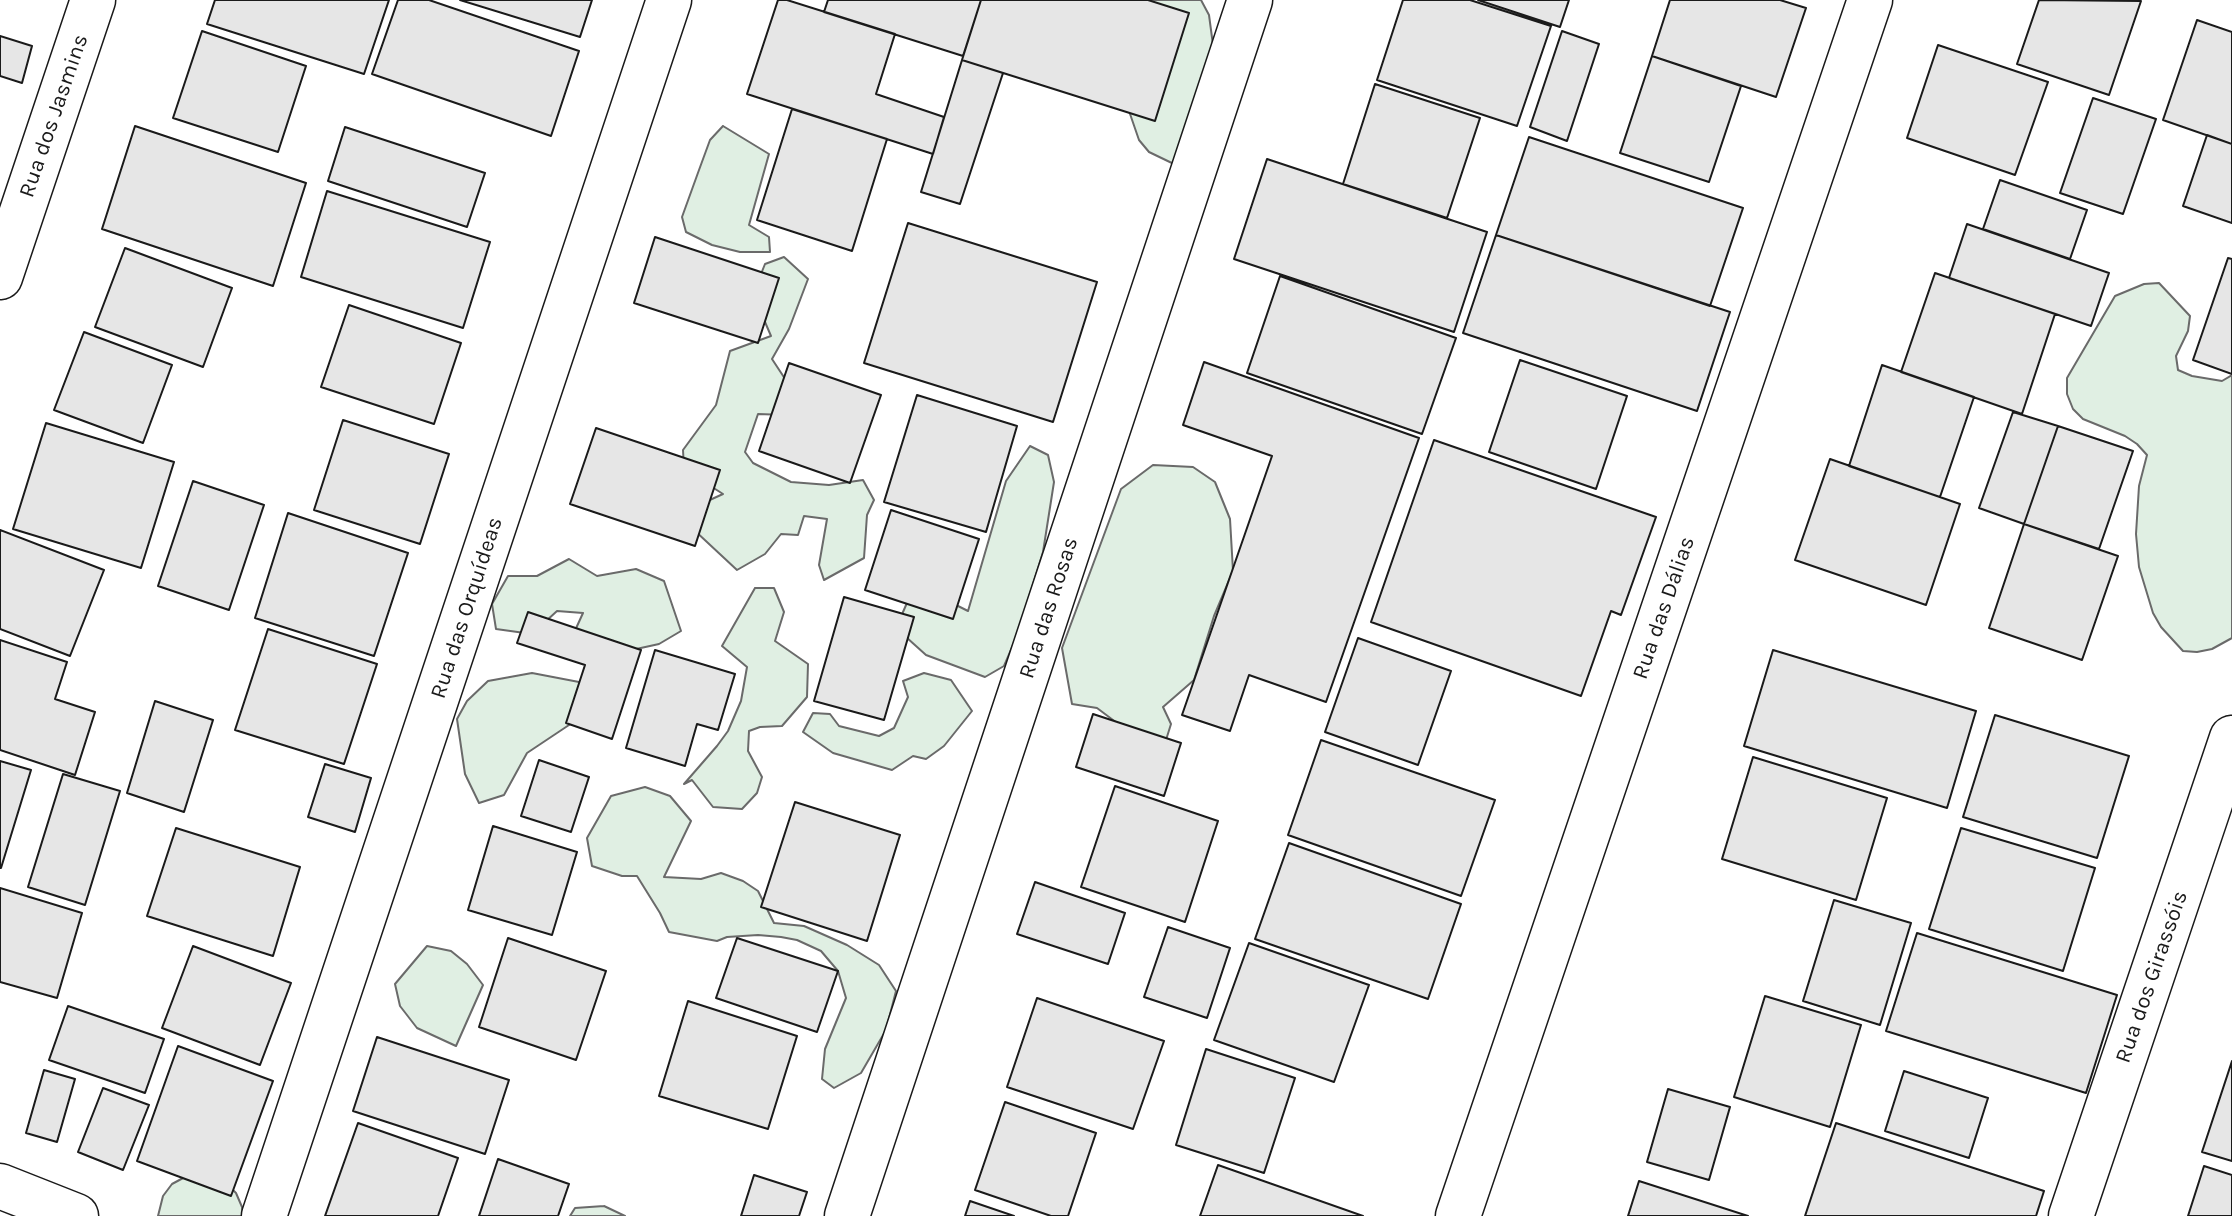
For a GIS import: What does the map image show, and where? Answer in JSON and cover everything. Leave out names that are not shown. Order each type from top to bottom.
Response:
[{"type":"street","name":"Rua dos Jasmins","points":[[0,277],[93,0]]},
{"type":"street","name":"Rua das Orquídeas","points":[[264,1216],[669,0]]},
{"type":"street","name":"Rua das Rosas","points":[[847,1216],[1250,0]]},
{"type":"street","name":"Rua das Dálias","points":[[1458,1216],[1870,0]]},
{"type":"street","name":"Rua dos Girassóis","points":[[2071,1216],[2232,738]]},
{"type":"street","points":[[0,1186],[76,1216]]},
{"type":"green space","points":[[1151,0],[1201,0],[1209,15],[1213,45],[1176,165],[1149,152],[1139,140],[1129,111],[1139,7]]},
{"type":"green space","points":[[723,126],[769,154],[749,225],[769,237],[770,252],[740,252],[712,245],[686,232],[682,217],[710,140]]},
{"type":"green space","points":[[784,257],[808,279],[789,329],[772,359],[793,391],[786,415],[758,414],[745,452],[753,463],[791,482],[829,485],[863,480],[874,500],[867,515],[864,558],[824,580],[819,565],[827,519],[804,516],[798,535],[781,534],[765,554],[737,570],[693,529],[690,509],[723,494],[684,469],[683,450],[716,405],[730,351],[771,336],[753,294],[765,264]]},
{"type":"green space","points":[[2159,283],[2190,316],[2188,331],[2176,356],[2178,370],[2192,376],[2222,381],[2232,375],[2232,638],[2212,649],[2197,652],[2183,651],[2161,627],[2153,613],[2139,567],[2136,534],[2139,486],[2147,455],[2125,436],[2083,419],[2073,409],[2067,394],[2067,378],[2115,296],[2144,284]]},
{"type":"green space","points":[[1030,446],[1048,455],[1054,482],[1043,552],[1017,636],[1004,666],[985,677],[926,655],[896,628],[910,596],[934,594],[968,611],[1006,481]]},
{"type":"green space","points":[[1153,465],[1193,467],[1215,482],[1230,519],[1233,571],[1214,616],[1194,680],[1163,707],[1171,724],[1161,756],[1097,708],[1072,704],[1062,648],[1121,489]]},
{"type":"green space","points":[[569,559],[597,576],[636,569],[664,581],[681,631],[659,644],[618,653],[573,635],[583,613],[557,611],[532,634],[496,629],[492,604],[508,576],[537,576]]},
{"type":"green space","points":[[755,588],[774,588],[784,612],[775,641],[808,664],[807,697],[782,726],[749,731],[748,751],[762,777],[757,793],[742,809],[713,807],[692,780],[684,784],[728,731],[741,701],[747,667],[722,646]]},
{"type":"green space","points":[[532,673],[579,682],[584,715],[527,753],[504,795],[479,803],[465,774],[457,719],[467,701],[488,681]]},
{"type":"green space","points":[[924,673],[951,680],[972,711],[944,746],[926,759],[913,756],[892,770],[833,753],[803,732],[813,713],[830,714],[839,726],[879,736],[894,728],[908,697],[903,681]]},
{"type":"green space","points":[[645,787],[670,796],[691,821],[664,877],[701,879],[721,873],[743,881],[758,891],[774,923],[804,926],[847,945],[879,965],[896,991],[886,1030],[861,1073],[834,1088],[822,1079],[825,1049],[846,998],[838,971],[821,951],[797,940],[781,937],[758,935],[727,937],[717,941],[669,932],[637,876],[622,876],[592,866],[587,838],[611,796]]},
{"type":"green space","points":[[427,946],[451,951],[467,964],[483,985],[456,1046],[417,1028],[400,1006],[395,984]]},
{"type":"green space","points":[[185,1177],[226,1183],[236,1193],[243,1216],[158,1216],[163,1196],[172,1184]]},
{"type":"green space","points":[[604,1206],[625,1216],[570,1216],[575,1208]]},
{"type":"building","points":[[215,0],[389,0],[364,74],[207,24]]},
{"type":"building","points":[[398,0],[429,0],[579,51],[551,136],[372,74]]},
{"type":"building","points":[[460,0],[592,0],[580,37]]},
{"type":"building","points":[[778,0],[787,0],[895,34],[876,94],[944,117],[933,154],[747,94]]},
{"type":"building","points":[[828,0],[981,0],[963,56],[824,12]]},
{"type":"building","points":[[981,0],[1148,0],[1189,13],[1155,121],[962,60]]},
{"type":"building","points":[[1403,0],[1470,0],[1551,26],[1517,126],[1377,80]]},
{"type":"building","points":[[1478,0],[1569,0],[1560,27]]},
{"type":"building","points":[[1670,0],[1780,0],[1806,8],[1776,97],[1652,56]]},
{"type":"building","points":[[2039,0],[2141,1],[2109,95],[2017,64]]},
{"type":"building","points":[[2197,20],[2232,32],[2232,144],[2163,120]]},
{"type":"building","points":[[202,31],[306,66],[278,152],[173,118]]},
{"type":"building","points":[[1562,31],[1599,44],[1567,141],[1530,127]]},
{"type":"building","points":[[0,36],[32,46],[22,83],[0,76]]},
{"type":"building","points":[[1938,45],[2048,82],[2015,175],[1907,138]]},
{"type":"building","points":[[1652,56],[1741,86],[1709,182],[1620,153]]},
{"type":"building","points":[[962,60],[1003,73],[960,204],[921,192]]},
{"type":"building","points":[[1375,84],[1480,118],[1447,218],[1343,184]]},
{"type":"building","points":[[2093,98],[2156,119],[2123,214],[2060,193]]},
{"type":"building","points":[[792,109],[887,139],[852,251],[757,220]]},
{"type":"building","points":[[135,126],[306,183],[273,286],[102,229]]},
{"type":"building","points":[[345,127],[485,173],[467,227],[328,181]]},
{"type":"building","points":[[2207,135],[2232,144],[2232,223],[2183,206]]},
{"type":"building","points":[[1529,137],[1743,208],[1710,306],[1496,235]]},
{"type":"building","points":[[1267,159],[1487,232],[1454,332],[1234,259]]},
{"type":"building","points":[[2000,180],[2087,210],[2070,259],[1983,229]]},
{"type":"building","points":[[327,191],[490,242],[463,328],[301,277]]},
{"type":"building","points":[[908,223],[1097,282],[1053,422],[864,363]]},
{"type":"building","points":[[1967,224],[2109,273],[2091,326],[1949,278]]},
{"type":"building","points":[[1496,235],[1730,312],[1697,411],[1463,333]]},
{"type":"building","points":[[655,237],[779,278],[758,343],[634,303]]},
{"type":"building","points":[[125,248],[232,288],[203,367],[95,327]]},
{"type":"building","points":[[2228,258],[2232,259],[2232,374],[2193,360]]},
{"type":"building","points":[[1935,273],[2055,314],[2022,414],[1901,372]]},
{"type":"building","points":[[1280,276],[1456,338],[1422,434],[1247,373]]},
{"type":"building","points":[[349,305],[461,343],[434,424],[321,387]]},
{"type":"building","points":[[84,332],[172,365],[143,443],[54,410]]},
{"type":"building","points":[[1520,360],[1627,396],[1596,489],[1489,452]]},
{"type":"building","points":[[1204,362],[1419,438],[1326,702],[1249,675],[1230,731],[1182,715],[1272,456],[1183,425]]},
{"type":"building","points":[[789,363],[881,395],[850,483],[759,451]]},
{"type":"building","points":[[1882,365],[1974,397],[1940,497],[1849,466]]},
{"type":"building","points":[[917,395],[1017,426],[986,532],[884,502]]},
{"type":"building","points":[[2013,412],[2058,426],[2024,524],[1979,508]]},
{"type":"building","points":[[343,420],[449,454],[420,544],[314,510]]},
{"type":"building","points":[[46,423],[174,462],[141,568],[13,529]]},
{"type":"building","points":[[2058,426],[2133,451],[2099,549],[2024,524]]},
{"type":"building","points":[[596,428],[720,470],[695,546],[570,504]]},
{"type":"building","points":[[1434,440],[1656,517],[1621,615],[1611,611],[1581,696],[1371,622]]},
{"type":"building","points":[[1830,459],[1960,504],[1926,605],[1795,560]]},
{"type":"building","points":[[193,481],[264,505],[229,610],[158,586]]},
{"type":"building","points":[[891,510],[979,539],[953,619],[865,590]]},
{"type":"building","points":[[288,513],[408,553],[374,656],[255,618]]},
{"type":"building","points":[[2024,524],[2118,556],[2082,660],[1989,628]]},
{"type":"building","points":[[0,530],[104,570],[70,656],[0,629]]},
{"type":"building","points":[[844,597],[914,617],[884,720],[814,701]]},
{"type":"building","points":[[528,612],[641,650],[612,739],[566,723],[585,665],[517,643]]},
{"type":"building","points":[[268,629],[377,664],[344,764],[235,730]]},
{"type":"building","points":[[1358,638],[1451,671],[1418,765],[1325,732]]},
{"type":"building","points":[[0,640],[67,662],[55,699],[95,712],[75,775],[0,750]]},
{"type":"building","points":[[655,650],[735,674],[718,730],[697,724],[685,766],[626,748]]},
{"type":"building","points":[[1773,650],[1976,711],[1947,808],[1744,746]]},
{"type":"building","points":[[155,701],[213,720],[184,812],[127,793]]},
{"type":"building","points":[[1093,714],[1181,743],[1164,796],[1076,767]]},
{"type":"building","points":[[1995,715],[2129,756],[2097,858],[1963,817]]},
{"type":"building","points":[[1321,740],[1495,800],[1461,896],[1288,835]]},
{"type":"building","points":[[1753,757],[1887,798],[1856,900],[1722,859]]},
{"type":"building","points":[[539,760],[589,777],[571,832],[521,816]]},
{"type":"building","points":[[0,761],[31,770],[1,868],[0,868]]},
{"type":"building","points":[[325,764],[371,778],[355,832],[308,817]]},
{"type":"building","points":[[63,774],[120,791],[85,905],[28,887]]},
{"type":"building","points":[[1115,786],[1218,821],[1185,922],[1081,887]]},
{"type":"building","points":[[795,802],[900,835],[867,941],[761,907]]},
{"type":"building","points":[[493,826],[577,852],[552,935],[468,910]]},
{"type":"building","points":[[176,828],[300,867],[273,956],[147,916]]},
{"type":"building","points":[[1961,828],[2095,868],[2063,971],[1929,929]]},
{"type":"building","points":[[1289,843],[1461,904],[1428,999],[1255,939]]},
{"type":"building","points":[[1035,882],[1125,913],[1108,964],[1017,934]]},
{"type":"building","points":[[0,888],[82,913],[57,998],[0,982]]},
{"type":"building","points":[[1834,900],[1911,923],[1880,1025],[1803,1001]]},
{"type":"building","points":[[1168,927],[1230,948],[1207,1018],[1144,997]]},
{"type":"building","points":[[1917,933],[2117,995],[2086,1093],[1886,1031]]},
{"type":"building","points":[[508,938],[606,971],[576,1060],[479,1027]]},
{"type":"building","points":[[737,938],[838,971],[817,1032],[716,998]]},
{"type":"building","points":[[1249,943],[1369,985],[1334,1082],[1214,1040]]},
{"type":"building","points":[[193,946],[291,983],[260,1065],[162,1028]]},
{"type":"building","points":[[1765,996],[1861,1025],[1830,1127],[1734,1097]]},
{"type":"building","points":[[1037,998],[1164,1041],[1133,1129],[1007,1087]]},
{"type":"building","points":[[688,1001],[797,1036],[768,1129],[659,1096]]},
{"type":"building","points":[[68,1006],[164,1039],[145,1093],[49,1060]]},
{"type":"building","points":[[377,1037],[509,1080],[485,1154],[353,1111]]},
{"type":"building","points":[[178,1046],[273,1081],[231,1196],[137,1161]]},
{"type":"building","points":[[1206,1049],[1295,1078],[1264,1173],[1176,1145]]},
{"type":"building","points":[[2232,1061],[2232,1161],[2202,1152]]},
{"type":"building","points":[[44,1070],[75,1079],[57,1142],[26,1133]]},
{"type":"building","points":[[1904,1071],[1988,1098],[1969,1158],[1885,1131]]},
{"type":"building","points":[[103,1088],[149,1105],[123,1170],[78,1152]]},
{"type":"building","points":[[1668,1089],[1730,1107],[1709,1180],[1647,1162]]},
{"type":"building","points":[[1005,1102],[1096,1133],[1068,1216],[1051,1216],[975,1190]]},
{"type":"building","points":[[358,1123],[458,1158],[438,1216],[325,1216]]},
{"type":"building","points":[[1836,1123],[2044,1191],[2036,1216],[1805,1216]]},
{"type":"building","points":[[498,1159],[569,1184],[558,1216],[479,1216]]},
{"type":"building","points":[[1218,1165],[1363,1216],[1200,1216]]},
{"type":"building","points":[[2204,1166],[2232,1175],[2232,1216],[2188,1216]]},
{"type":"building","points":[[754,1175],[807,1192],[799,1216],[741,1216]]},
{"type":"building","points":[[1639,1181],[1748,1216],[1628,1216]]},
{"type":"building","points":[[970,1201],[1014,1216],[965,1216]]}]
